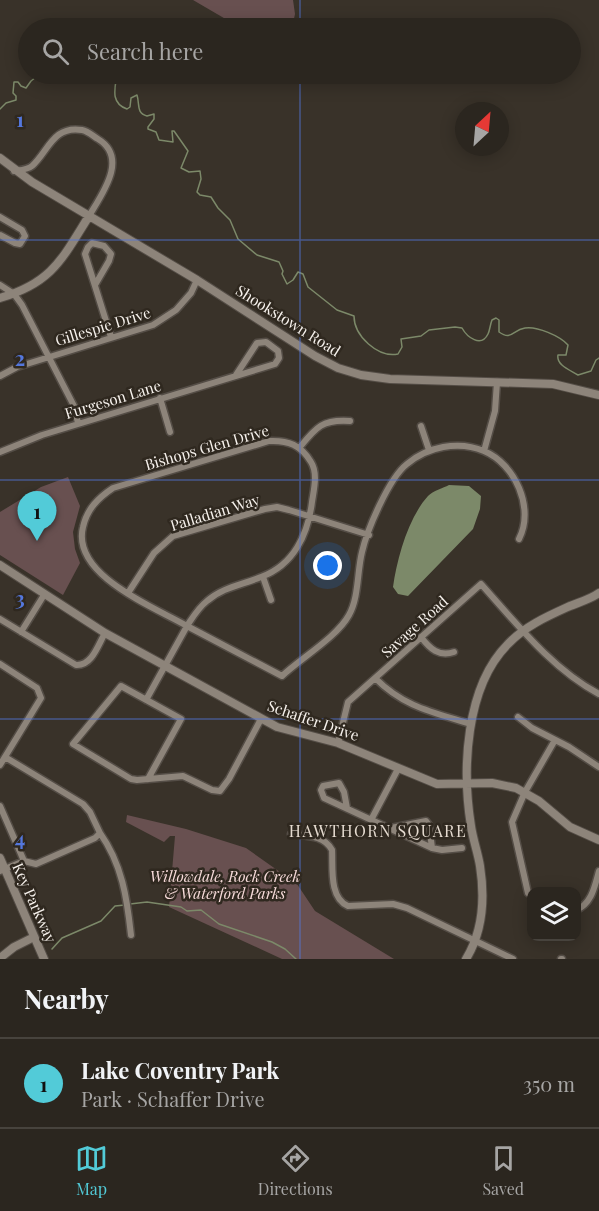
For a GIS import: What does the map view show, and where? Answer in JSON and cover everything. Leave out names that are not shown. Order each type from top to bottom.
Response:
[{"type":"street","points":[[0,298],[32,286],[55,268],[89,216],[112,174],[111,153],[107,145],[87,132],[71,130],[55,137],[32,166],[14,171]]},
{"type":"street","name":"Shookstown Road","points":[[0,158],[14,171],[197,280],[315,356],[338,368],[362,375],[390,379],[553,384],[599,395]]},
{"type":"street","points":[[32,166],[32,182]]},
{"type":"street","points":[[0,217],[22,230],[25,236],[20,244],[0,235]]},
{"type":"street","points":[[95,285],[111,254],[104,246],[92,243],[87,247],[85,254],[111,337]]},
{"type":"street","name":"Gillespie Drive","points":[[0,376],[17,366],[153,325],[176,310],[197,280]]},
{"type":"street","points":[[0,285],[14,294],[39,336],[74,406],[78,423]]},
{"type":"street","name":"Furgeson Lane","points":[[0,452],[78,423],[275,364],[279,358],[278,351],[266,342],[257,342],[236,375]]},
{"type":"street","points":[[484,451],[495,411],[497,382]]},
{"type":"street","points":[[160,398],[170,432]]},
{"type":"street","points":[[146,700],[197,610],[216,594],[263,577],[280,567],[291,556],[307,530],[311,517],[315,480],[313,465],[300,447],[309,435],[325,423],[336,420],[350,421]]},
{"type":"street","points":[[421,426],[429,450]]},
{"type":"street","name":"Bishops Glen Drive","points":[[300,447],[282,440],[269,441],[114,488],[102,495],[88,512],[82,532],[85,552],[95,569],[128,593],[282,676],[341,625],[350,614],[362,550],[369,535]]},
{"type":"street","points":[[369,535],[390,482],[404,466],[429,450],[456,446],[484,451],[507,470],[521,491],[524,505],[524,523],[519,538]]},
{"type":"street","name":"Palladian Way","points":[[128,593],[153,553],[173,536],[271,508],[289,510],[369,535]]},
{"type":"street","name":"Schaffer Drive","points":[[0,565],[105,633],[261,719],[294,733],[338,742],[437,784],[492,783],[516,788],[539,801],[570,827],[599,840]]},
{"type":"street","points":[[263,577],[272,600]]},
{"type":"street","name":"Savage Road","points":[[338,742],[348,702],[480,584],[523,631]]},
{"type":"street","points":[[466,959],[475,940],[481,915],[482,884],[471,827],[466,782],[471,724],[487,675],[500,654],[523,631],[550,615],[599,593]]},
{"type":"street","points":[[21,632],[45,595]]},
{"type":"street","points":[[0,619],[71,664],[81,666],[90,660],[105,633]]},
{"type":"street","points":[[523,631],[567,673],[599,694]]},
{"type":"street","points":[[421,638],[434,651],[454,652]]},
{"type":"street","points":[[0,664],[38,688],[41,698],[0,765]]},
{"type":"street","points":[[375,678],[404,701],[471,724]]},
{"type":"street","points":[[148,779],[181,719],[122,686],[73,744],[131,779],[148,779],[183,776],[212,790],[220,791],[230,779],[261,719]]},
{"type":"street","points":[[518,717],[532,728],[599,767]]},
{"type":"street","points":[[527,888],[513,826],[515,812],[555,740]]},
{"type":"street","points":[[5,757],[83,804],[90,812],[122,880],[127,899],[131,935]]},
{"type":"street","points":[[371,820],[398,769]]},
{"type":"street","points":[[347,808],[344,792],[339,783],[323,786],[321,790],[324,798],[432,848],[442,850],[462,848]]},
{"type":"street","points":[[0,806],[24,861]]},
{"type":"street","points":[[390,829],[426,821],[429,825],[432,848]]},
{"type":"street","points":[[2,870],[24,861],[36,864],[95,838],[100,833]]},
{"type":"street","points":[[291,834],[315,836],[328,844],[332,850],[335,893],[341,903],[348,906],[393,904],[407,908],[513,959]]},
{"type":"street","name":"Key Parkway","points":[[0,858],[2,870],[44,959]]},
{"type":"street","points":[[581,907],[591,895],[599,871]]},
{"type":"street","points":[[0,958],[14,947],[34,937]]},
{"type":"green space","points":[[193,0],[293,0],[294,18],[224,18]]},
{"type":"green space","points":[[68,477],[80,506],[73,532],[80,563],[63,595],[0,555],[0,512],[41,487]]},
{"type":"green space","name":"Willowdale, Rock Creek & Waterford Parks","points":[[127,815],[186,829],[246,848],[297,884],[315,911],[394,959],[282,959],[169,907],[175,836],[170,836],[164,842],[126,822]]},
{"type":"shaded area","points":[[449,485],[469,486],[481,496],[480,509],[473,529],[408,596],[398,594],[393,587],[409,527],[428,496]]},
{"type":"waterway","points":[[0,109],[6,103],[16,100],[13,93],[14,82],[18,82]]},
{"type":"waterway","points":[[20,84],[26,88],[29,84]]},
{"type":"waterway","points":[[115,84],[118,103],[127,109],[130,107],[131,98],[137,95],[141,113],[147,116],[154,114],[154,119],[148,129],[156,132],[159,140],[173,142],[172,131],[174,131],[188,151],[181,168],[189,172],[200,171],[201,179],[197,192],[200,195],[211,197],[230,220],[238,239],[257,255],[279,262],[287,284],[298,272],[303,274],[308,287],[337,310],[354,316],[358,331],[375,349],[383,353],[398,354],[402,347],[401,339],[421,336],[429,330],[455,327],[462,328],[474,340],[482,340],[488,334],[492,320],[496,318],[499,320],[499,332],[503,334],[510,335],[521,329],[530,328],[542,330],[560,338],[568,345],[566,355],[558,355],[559,362],[578,375],[591,371],[599,358]]},
{"type":"waterway","points":[[130,904],[147,902],[181,907],[187,911],[201,910],[219,924],[272,942],[285,949],[296,959]]},
{"type":"waterway","points":[[52,949],[62,938],[101,921],[115,906],[125,905]]},
{"type":"place","name":"Lake Coventry Park","points":[[37,541]]},
{"type":"district","name":"HAWTHORN SQUARE","points":[[378,831]]}]
